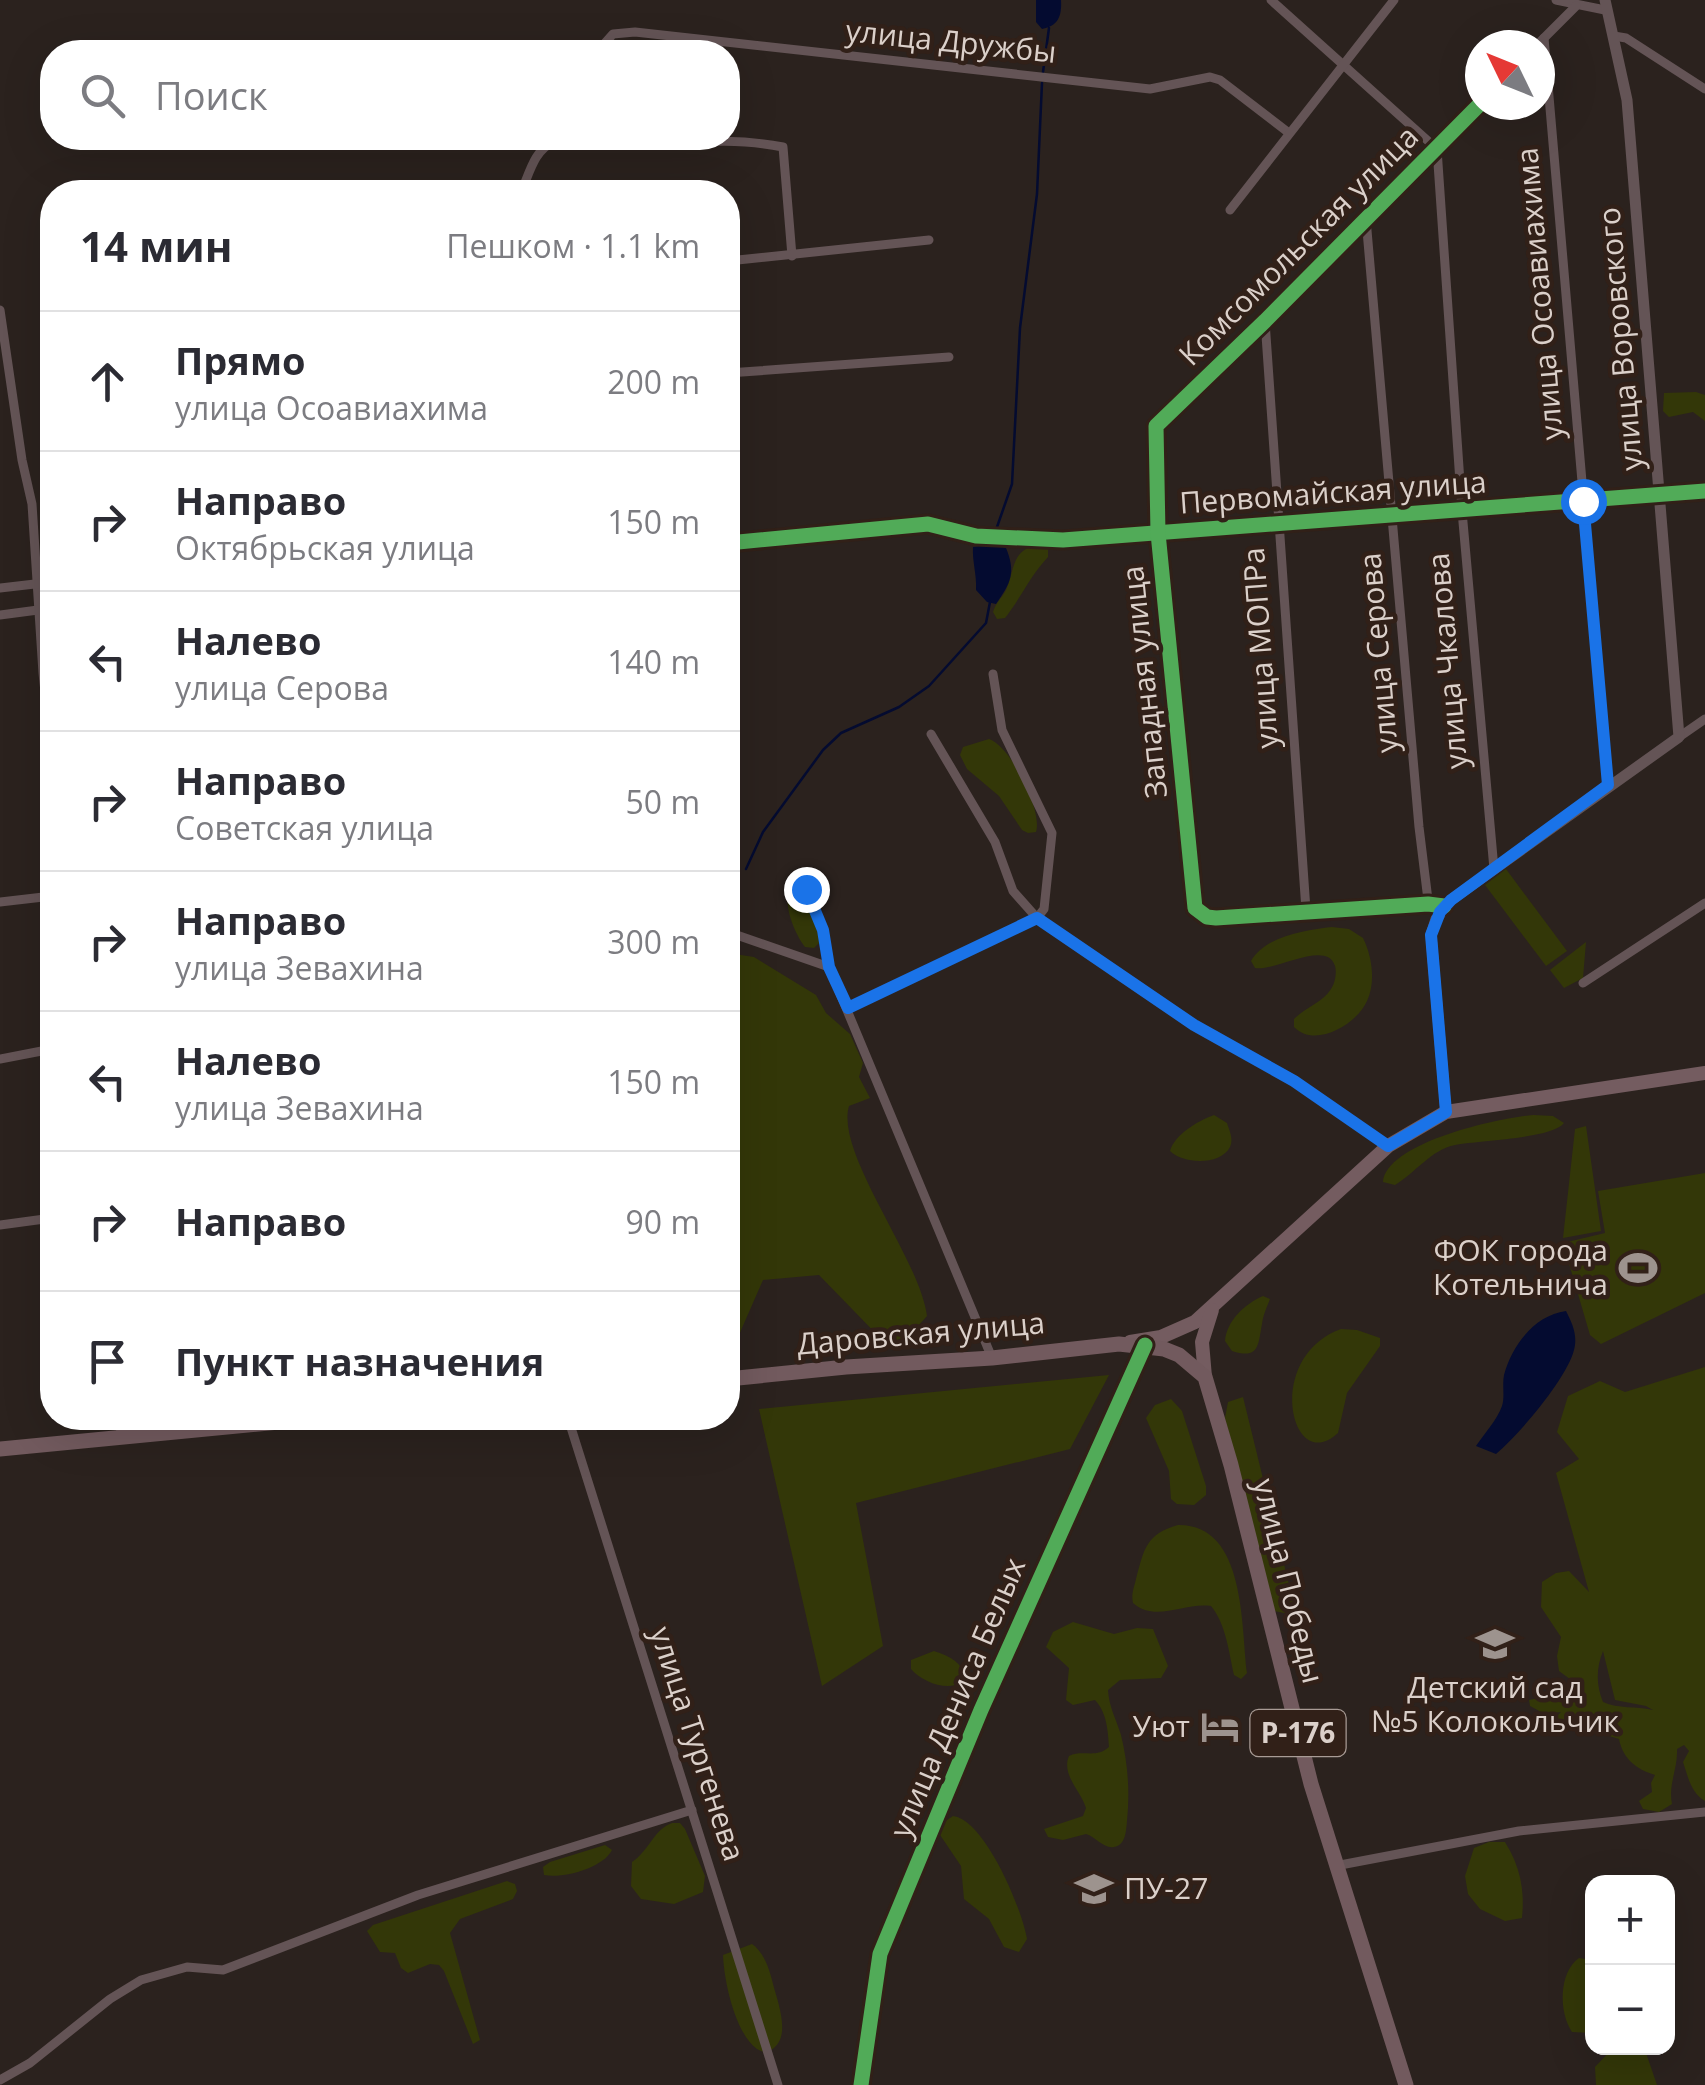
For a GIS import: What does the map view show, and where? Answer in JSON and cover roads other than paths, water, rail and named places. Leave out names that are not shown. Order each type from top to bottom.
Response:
[{"type":"highway","name":"Даровская улица","points":[[740,1378],[1119,1344],[1145,1345],[1179,1355],[1205,1377]]},
{"type":"highway","name":"улица Победы","points":[[1205,1377],[1335,1866],[1406,2085]]},
{"type":"highway","points":[[0,1449],[189,1430]]},
{"type":"main road","points":[[1214,1305],[1388,1146],[1446,1112],[1705,1073]]},
{"type":"main road","name":"Даровская улица","points":[[1119,1344],[1180,1330],[1214,1305]]},
{"type":"main road","name":"улица Победы","points":[[1205,1377],[1204,1326],[1214,1305]]},
{"type":"street","points":[[1271,0],[1437,148]]},
{"type":"street","points":[[1230,210],[1394,0]]},
{"type":"street","points":[[1556,0],[1605,5]]},
{"type":"street","points":[[1553,30],[1582,4]]},
{"type":"street","name":"улица Воровского","points":[[1605,5],[1627,100],[1679,736]]},
{"type":"street","name":"улица Дружбы","points":[[608,40],[614,34],[635,32],[707,40]]},
{"type":"street","points":[[1614,36],[1626,38],[1705,89]]},
{"type":"street","name":"улица Дружбы","points":[[740,44],[1150,89],[1210,77],[1220,80],[1289,133]]},
{"type":"street","name":"Комсомольская улица","points":[[1156,426],[1465,119]]},
{"type":"street","name":"улица Осоавиахима","points":[[1548,120],[1608,785]]},
{"type":"street","points":[[740,144],[783,147],[792,256]]},
{"type":"street","name":"улица Чкалова","points":[[1437,148],[1462,511],[1494,869]]},
{"type":"street","points":[[527,180],[542,150]]},
{"type":"street","name":"улица Серова","points":[[1366,218],[1428,904]]},
{"type":"street","points":[[740,260],[928,240]]},
{"type":"street","points":[[0,310],[32,504],[40,631]]},
{"type":"street","name":"улица МОПРа","points":[[1265,321],[1306,910]]},
{"type":"street","points":[[740,372],[949,358]]},
{"type":"street","name":"Западная улица","points":[[1156,426],[1158,534],[1195,908],[1216,918],[1306,910]]},
{"type":"street","name":"Первомайская улица","points":[[740,542],[928,524],[976,536],[1051,540],[1705,491]]},
{"type":"street","points":[[0,588],[40,584]]},
{"type":"street","points":[[0,615],[38,610]]},
{"type":"street","points":[[848,1008],[1037,918],[1044,909],[1052,832],[1002,730],[993,674]]},
{"type":"street","points":[[1446,1112],[1431,935],[1444,906],[1705,719]]},
{"type":"street","points":[[931,734],[996,842],[1013,891],[1037,918],[1194,1025],[1294,1081],[1388,1146]]},
{"type":"street","points":[[806,889],[823,930],[829,967],[992,1358]]},
{"type":"street","points":[[0,902],[40,897]]},
{"type":"street","points":[[1582,983],[1705,903]]},
{"type":"street","points":[[1428,904],[1436,920]]},
{"type":"street","points":[[1306,910],[1444,906]]},
{"type":"street","points":[[740,936],[829,967]]},
{"type":"street","points":[[0,1059],[40,1051]]},
{"type":"street","points":[[0,1225],[40,1220]]},
{"type":"street","name":"улица Дениса Белых","points":[[862,2085],[880,1954],[982,1710],[1145,1345]]},
{"type":"street","points":[[121,1430],[121,1437]]},
{"type":"street","name":"улица Тургенева","points":[[572,1430],[778,2085]]},
{"type":"street","points":[[0,2080],[30,2063],[110,1999],[141,1980],[187,1967],[223,1970],[418,1896],[692,1810]]},
{"type":"street","points":[[1335,1866],[1519,1831],[1705,1812]]},
{"type":"water","points":[[1036,0],[1061,0],[1055,23],[1042,29],[1036,22]]},
{"type":"water","points":[[992,544],[1006,548],[1011,564],[1008,583],[996,604],[987,602],[976,590],[973,558],[973,547]]},
{"type":"water","points":[[1566,1311],[1574,1329],[1575,1345],[1570,1362],[1552,1390],[1496,1454],[1476,1446],[1502,1406],[1504,1375],[1519,1343],[1544,1318]]},
{"type":"waterway","points":[[1043,72],[1049,28]]},
{"type":"waterway","points":[[997,527],[1012,484],[1020,328],[1037,194],[1042,83]]},
{"type":"waterway","points":[[746,869],[763,832],[823,750],[841,733],[899,707],[929,686],[986,623],[990,602]]},
{"type":"place","name":"ФОК города Котельнича","points":[[1638,1268]]},
{"type":"place","name":"Детский сад №5 Колокольчик","points":[[1495,1644]]},
{"type":"place","name":"Уют","points":[[1220,1727]]},
{"type":"place","name":"ПУ-27","points":[[1094,1889]]}]
